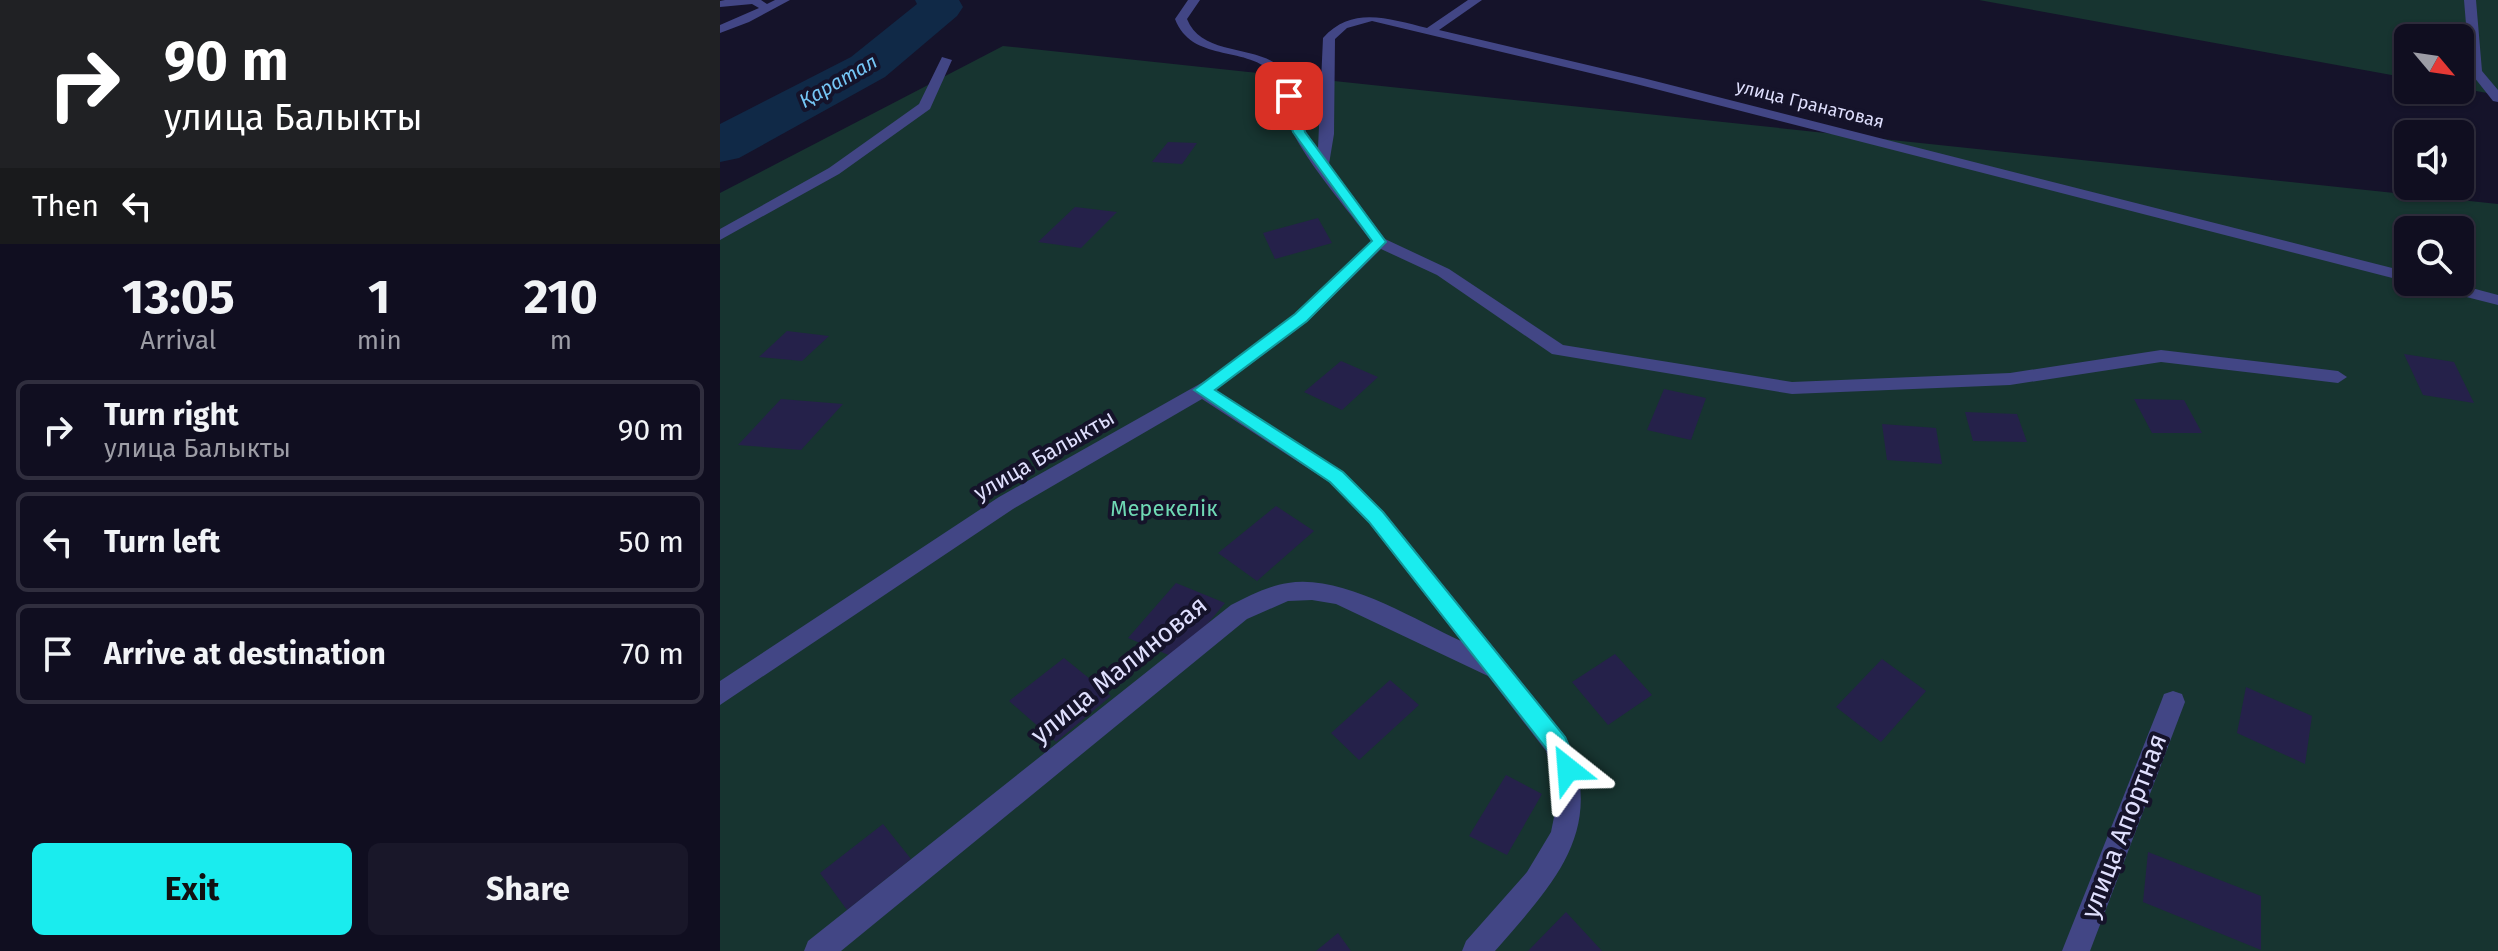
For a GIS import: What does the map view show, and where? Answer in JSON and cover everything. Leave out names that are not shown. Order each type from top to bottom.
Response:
[{"type":"street","points":[[720,4],[754,0],[767,9]]},
{"type":"street","points":[[720,29],[784,0]]},
{"type":"street","points":[[1194,0],[1181,19],[1186,33],[1203,43],[1276,67],[1286,80],[1294,122],[1379,242],[1443,272],[1558,350],[1792,388],[2010,379],[2161,356],[2338,377]]},
{"type":"street","points":[[1430,31],[1476,0]]},
{"type":"street","points":[[2470,0],[2476,72],[2498,98]]},
{"type":"street","name":"улица Гранатовая","points":[[1322,164],[1327,134],[1328,58],[1332,33],[1343,25],[1365,18],[1638,81],[2394,273]]},
{"type":"street","points":[[720,235],[834,171],[925,106],[946,60]]},
{"type":"street","name":"улица Балыкты","points":[[720,694],[1006,503],[1225,377],[1301,318],[1379,242]]},
{"type":"street","points":[[2474,294],[2498,300]]},
{"type":"street","points":[[1202,390],[1336,477],[1376,517],[1557,745],[1568,769],[1570,820],[1563,843],[1476,951]]},
{"type":"street","name":"улица Малиновая","points":[[818,951],[1239,612],[1266,596],[1291,590],[1316,590],[1340,596],[1497,669]]},
{"type":"street","name":"улица Апортная","points":[[2076,951],[2173,702]]},
{"type":"green space","points":[[1979,0],[2498,0],[2498,95],[2474,91],[2474,24],[2394,24],[2394,75]]},
{"type":"green space","name":"Мерекелік","points":[[1003,46],[2394,193],[2394,200],[2460,200],[2498,204],[2498,951],[720,951],[720,193]]},
{"type":"building","points":[[1168,142],[1197,143],[1182,164],[1152,162]]},
{"type":"building","points":[[1075,207],[1117,212],[1081,248],[1038,242]]},
{"type":"building","points":[[1318,218],[1332,243],[1275,259],[1263,233]]},
{"type":"building","points":[[787,331],[829,336],[802,361],[759,357]]},
{"type":"building","points":[[2404,354],[2454,362],[2474,403],[2423,395]]},
{"type":"building","points":[[1341,361],[1378,377],[1342,410],[1304,392]]},
{"type":"building","points":[[1664,389],[1706,398],[1691,440],[1647,430]]},
{"type":"building","points":[[781,399],[843,404],[801,450],[738,445]]},
{"type":"building","points":[[2134,399],[2184,400],[2202,433],[2152,433]]},
{"type":"building","points":[[1965,412],[2017,414],[2027,442],[1973,441]]},
{"type":"building","points":[[1882,424],[1936,428],[1942,464],[1887,460]]},
{"type":"building","points":[[1276,506],[1314,531],[1257,581],[1218,553]]},
{"type":"building","points":[[1176,583],[1225,603],[1178,659],[1128,638]]},
{"type":"building","points":[[1615,654],[1652,695],[1608,725],[1572,682]]},
{"type":"building","points":[[1064,658],[1111,696],[1056,742],[1009,701]]},
{"type":"building","points":[[1882,659],[1926,691],[1881,742],[1836,707]]},
{"type":"building","points":[[1390,680],[1419,705],[1359,760],[1331,733]]},
{"type":"building","points":[[2246,687],[2312,716],[2305,764],[2237,733]]},
{"type":"building","points":[[1506,775],[1542,794],[1507,855],[1469,836]]},
{"type":"building","points":[[883,824],[911,859],[847,910],[820,873]]},
{"type":"building","points":[[2148,852],[2261,896],[2261,950],[2143,902]]},
{"type":"building","points":[[1566,912],[1602,951],[1528,951]]},
{"type":"building","points":[[1338,933],[1351,951],[1316,951]]},
{"type":"waterway","name":"Қаратал","points":[[720,146],[868,67],[941,7],[937,0]]},
{"type":"route","points":[[1289,96],[1299,132],[1379,242],[1301,318],[1225,377],[1202,390],[1336,477],[1376,517],[1557,745],[1568,769]]}]
